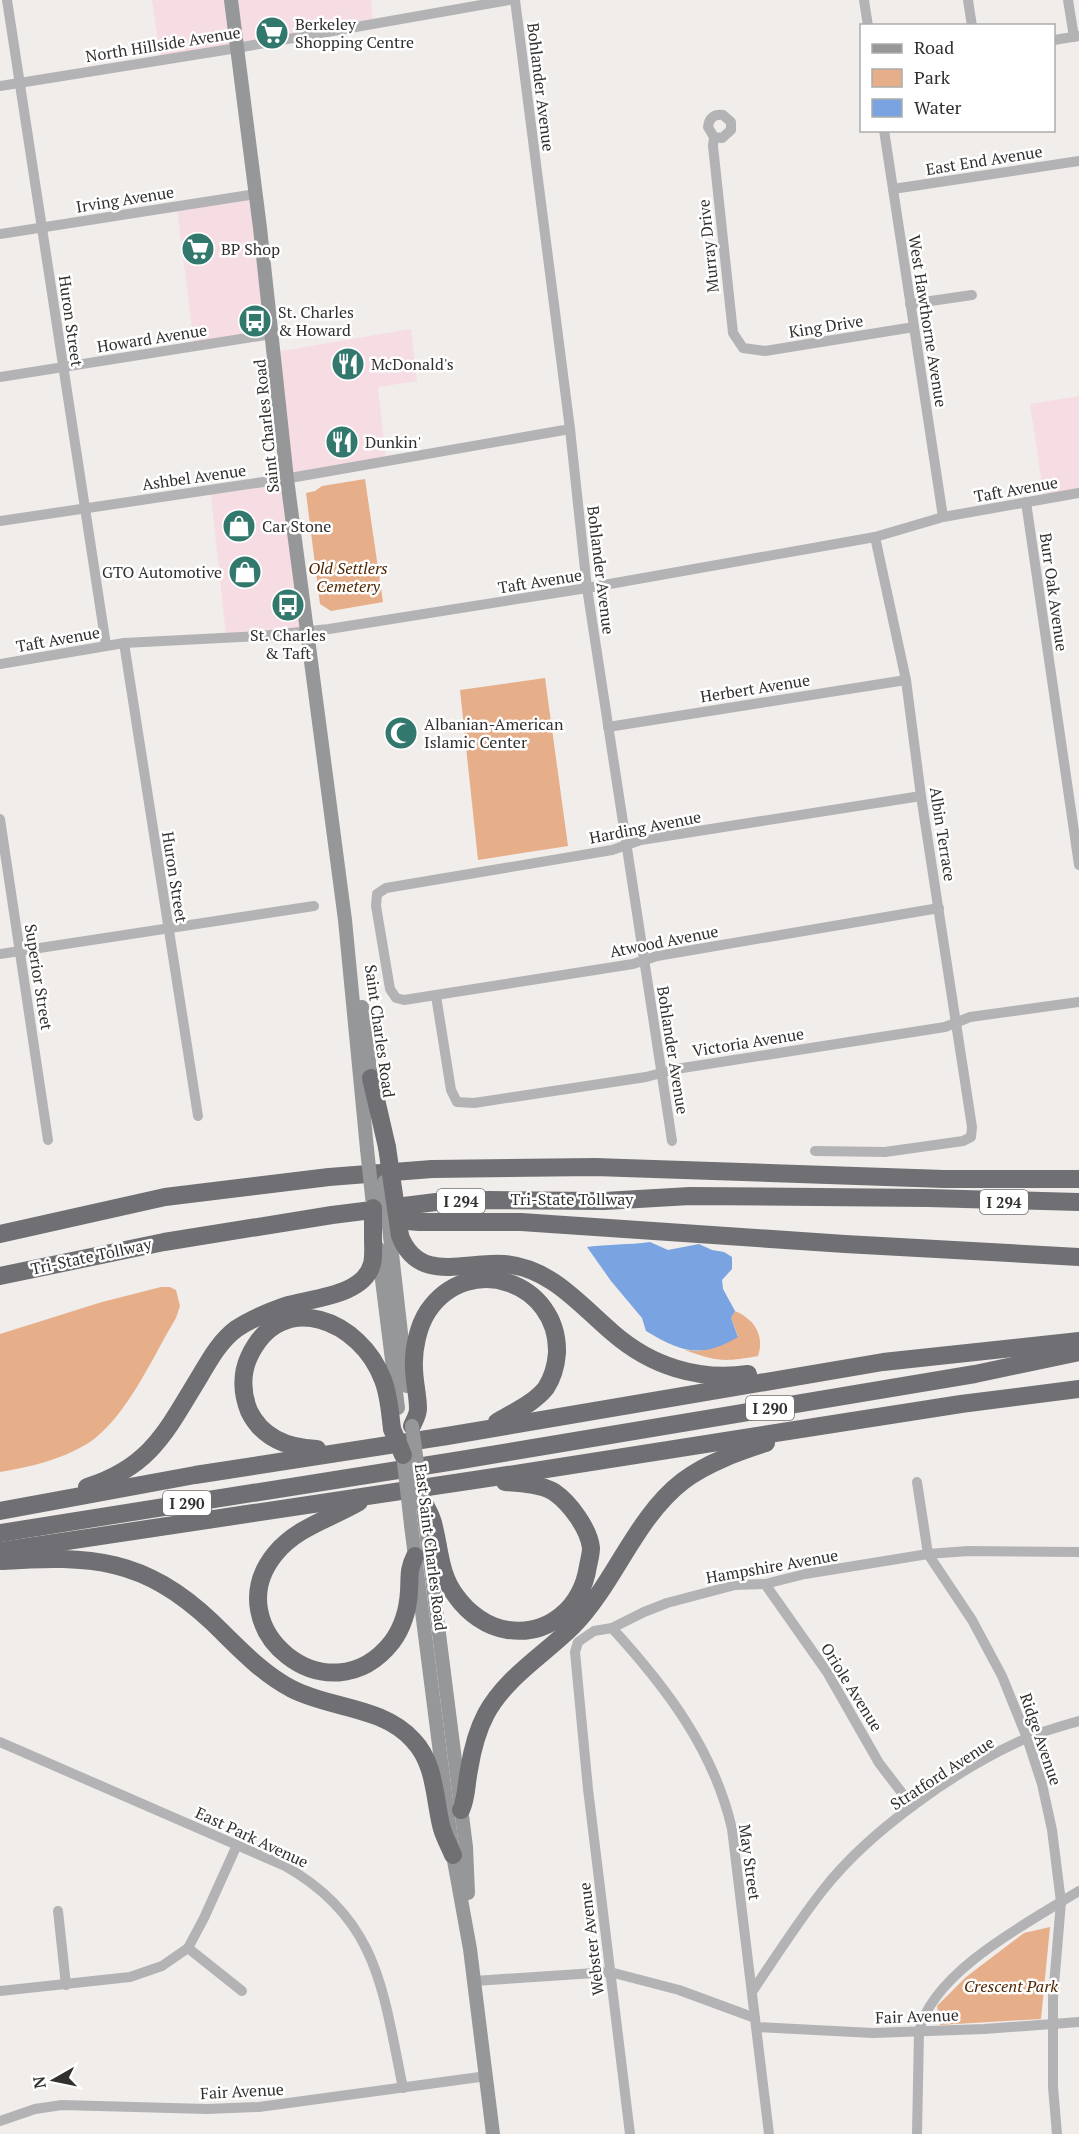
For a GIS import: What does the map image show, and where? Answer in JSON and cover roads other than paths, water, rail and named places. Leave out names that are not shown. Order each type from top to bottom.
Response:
[{"type":"highway","points":[[0,1509],[96,1484],[125,1471],[156,1444],[170,1426],[218,1347],[235,1330],[271,1311],[338,1293],[358,1284],[366,1275],[385,1237],[371,1078]]},
{"type":"highway","name":"Tri-State Tollway","points":[[0,1234],[165,1197],[317,1178],[432,1169],[596,1167],[944,1179],[1079,1179]]},
{"type":"highway","name":"Tri-State Tollway","points":[[0,1276],[164,1242],[332,1215],[436,1202],[604,1201],[690,1196],[1079,1202]]},
{"type":"highway","points":[[373,1208],[385,1237],[415,1259],[429,1265],[444,1267],[504,1264],[538,1272],[557,1283],[635,1350],[685,1372],[721,1376],[861,1358],[883,1362]]},
{"type":"highway","points":[[332,1215],[419,1222],[521,1222],[1079,1257]]},
{"type":"highway","points":[[402,1428],[418,1411],[414,1366],[422,1323],[433,1306],[455,1286],[467,1281],[491,1279],[510,1282],[537,1299],[555,1331],[557,1349],[552,1378],[545,1389],[518,1410],[486,1429]]},
{"type":"highway","points":[[360,1449],[323,1450],[288,1446],[268,1435],[254,1421],[246,1402],[243,1384],[245,1366],[255,1345],[273,1326],[294,1318],[316,1318],[331,1322],[348,1332],[369,1353],[383,1380],[402,1428],[403,1455]]},
{"type":"highway","points":[[0,1509],[883,1362],[1079,1341]]},
{"type":"highway","name":"I 290","points":[[0,1533],[461,1460],[975,1374],[1079,1352]]},
{"type":"highway","name":"I 290","points":[[0,1551],[473,1481],[961,1404],[1079,1389]]},
{"type":"highway","points":[[461,1810],[466,1798],[468,1773],[477,1733],[494,1702],[515,1678],[572,1627],[587,1610],[637,1535],[666,1497],[701,1469],[732,1456],[785,1438],[849,1422]]},
{"type":"highway","points":[[422,1498],[423,1523],[446,1580],[463,1606],[478,1618],[505,1629],[523,1630],[546,1625],[568,1611],[586,1581],[591,1549],[582,1521],[554,1492],[525,1484],[473,1481]]},
{"type":"highway","points":[[370,1496],[298,1533],[274,1556],[264,1575],[259,1599],[262,1620],[273,1642],[290,1660],[322,1672],[348,1671],[369,1662],[392,1642],[405,1618],[409,1568],[415,1556]]},
{"type":"highway","points":[[0,1561],[78,1559],[99,1561],[135,1570],[186,1598],[257,1665],[281,1683],[309,1696],[379,1717],[398,1727],[413,1740],[428,1759],[441,1827],[453,1855]]},
{"type":"main road","name":"Saint Charles Road","points":[[231,0],[256,194],[287,479],[345,920],[378,1148]]},
{"type":"main road","name":"Saint Charles Road","points":[[345,920],[363,1012],[371,1078]]},
{"type":"main road","points":[[373,1208],[378,1148]]},
{"type":"main road","name":"East Saint Charles Road","points":[[385,1237],[402,1428],[422,1498]]},
{"type":"main road","name":"East Saint Charles Road","points":[[403,1455],[423,1523],[466,1847],[470,1949]]},
{"type":"main road","name":"East Saint Charles Road","points":[[423,1523],[415,1556],[453,1855],[470,1949],[493,2134]]},
{"type":"street","name":"Huron Street","points":[[7,0],[106,645]]},
{"type":"street","name":"North Hillside Avenue","points":[[0,86],[237,48],[509,0]]},
{"type":"street","name":"Bohlander Avenue","points":[[515,0],[570,429],[587,588],[672,1141]]},
{"type":"street","points":[[864,0],[868,24]]},
{"type":"street","points":[[968,0],[972,24]]},
{"type":"street","points":[[1055,40],[1076,36],[1068,0]]},
{"type":"street","name":"West Hawthorne Avenue","points":[[884,132],[943,517]]},
{"type":"street","name":"Murray Drive","points":[[714,137],[713,146],[733,333],[743,348]]},
{"type":"street","name":"East End Avenue","points":[[893,189],[1079,161]]},
{"type":"street","name":"Irving Avenue","points":[[0,234],[256,194]]},
{"type":"street","points":[[910,304],[972,295]]},
{"type":"street","name":"King Drive","points":[[743,348],[765,351],[914,327]]},
{"type":"street","name":"Howard Avenue","points":[[0,377],[272,334]]},
{"type":"street","name":"Ashbel Avenue","points":[[0,521],[287,479],[570,429]]},
{"type":"street","name":"Taft Avenue","points":[[0,664],[124,643],[261,636],[339,628],[587,588],[875,537],[943,517],[1079,493]]},
{"type":"street","name":"Burr Oak Avenue","points":[[1026,502],[1079,865]]},
{"type":"street","name":"Albin Terrace","points":[[814,1151],[885,1152],[963,1141],[971,1137],[972,1126],[921,796],[906,680],[875,537]]},
{"type":"street","name":"Huron Street","points":[[124,643],[198,1116]]},
{"type":"street","name":"Herbert Avenue","points":[[608,727],[906,680]]},
{"type":"street","name":"Harding Avenue","points":[[396,998],[390,989],[376,906],[377,894],[386,888],[612,850],[641,840],[921,796]]},
{"type":"street","name":"Superior Street","points":[[0,819],[48,1140]]},
{"type":"street","points":[[0,954],[314,906]]},
{"type":"street","name":"Atwood Avenue","points":[[396,998],[404,1000],[435,996],[633,964],[644,960],[939,909]]},
{"type":"street","name":"Victoria Avenue","points":[[435,996],[451,1090],[457,1102],[474,1103],[945,1027],[970,1017],[1079,1002]]},
{"type":"street","name":"Ridge Avenue","points":[[917,1482],[928,1554],[966,1611],[1013,1700],[1039,1773],[1052,1830],[1061,1902],[1056,1949],[1053,2025],[1053,2087],[1057,2134]]},
{"type":"street","name":"Hampshire Avenue","points":[[583,1740],[575,1652],[578,1642],[589,1634],[612,1628],[667,1603],[735,1586],[765,1584],[805,1574],[928,1554],[968,1551],[1079,1552]]},
{"type":"street","name":"Oriole Avenue","points":[[765,1584],[827,1672],[879,1763],[912,1806]]},
{"type":"street","name":"May Street","points":[[612,1628],[676,1704],[698,1742],[720,1789],[732,1829],[767,2130]]},
{"type":"street","name":"Stratford Avenue","points":[[752,1992],[823,1889],[865,1846],[912,1806],[979,1763],[1027,1738],[1079,1721]]},
{"type":"street","name":"Webster Avenue","points":[[583,1740],[630,2134]]},
{"type":"street","name":"East Park Avenue","points":[[0,1742],[285,1866],[312,1882],[344,1912],[367,1947],[377,1971],[403,2088]]},
{"type":"street","points":[[0,1991],[66,1985],[141,1974],[162,1966],[188,1948],[237,1845]]},
{"type":"street","points":[[917,2134],[919,2032],[922,2016],[936,1996],[954,1977],[1003,1939],[1079,1891]]},
{"type":"street","points":[[58,1911],[66,1985]]},
{"type":"street","points":[[188,1948],[242,1991]]},
{"type":"street","name":"Fair Avenue","points":[[474,1981],[610,1972],[679,1990],[755,2022],[841,2032],[919,2032],[1079,2022]]},
{"type":"street","name":"Fair Avenue","points":[[0,2121],[22,2112],[62,2105],[235,2109],[296,2103],[487,2076]]},
{"type":"water","points":[[650,1242],[668,1250],[699,1244],[732,1257],[732,1269],[722,1280],[723,1289],[735,1311],[731,1318],[738,1337],[713,1348],[691,1350],[670,1344],[646,1331],[642,1318],[611,1281],[587,1247]]},
{"type":"place","name":"Berkeley Shopping Centre","points":[[272,33]]},
{"type":"place","name":"BP Shop","points":[[198,249]]},
{"type":"place","name":"St. Charles & Howard","points":[[255,321]]},
{"type":"place","name":"McDonald's","points":[[348,364]]},
{"type":"place","name":"Dunkin'","points":[[342,442]]},
{"type":"place","name":"Car Stone","points":[[239,526]]},
{"type":"place","name":"GTO Automotive","points":[[245,572]]},
{"type":"place","name":"St. Charles & Taft","points":[[288,605]]},
{"type":"place","name":"Albanian-American Islamic Center","points":[[401,733]]},
{"type":"park label","name":"Old Settlers Cemetery","points":[[348,577]]},
{"type":"park label","name":"Crescent Park","points":[[1011,1986]]}]
